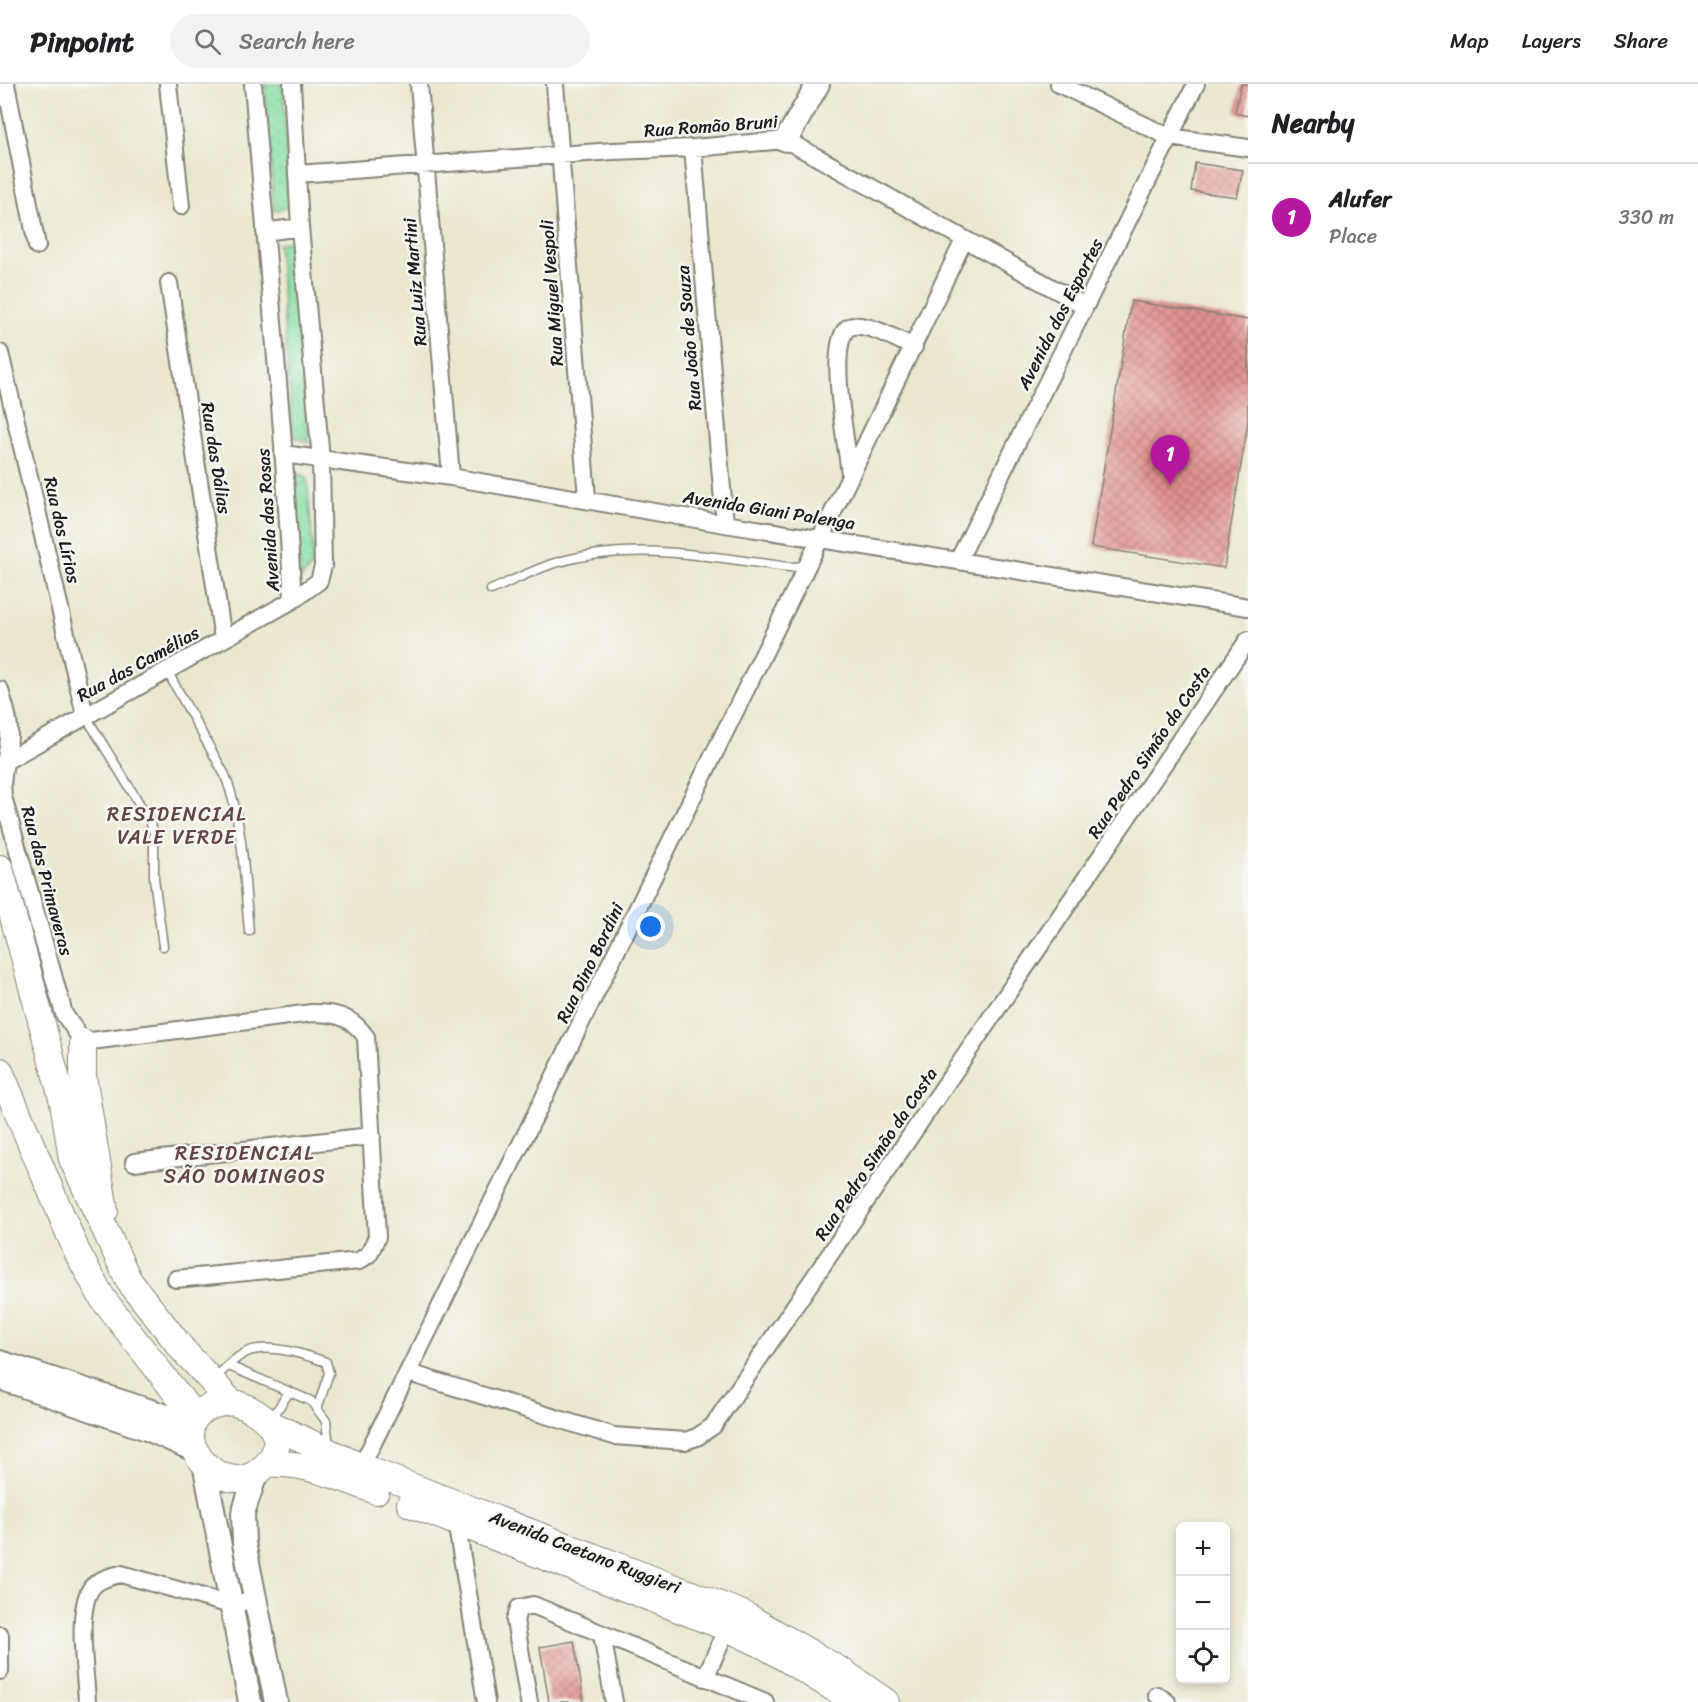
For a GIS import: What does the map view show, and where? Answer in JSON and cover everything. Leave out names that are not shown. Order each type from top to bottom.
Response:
[{"type":"main road","points":[[0,868],[63,1102],[72,1159],[129,1281],[154,1316],[220,1374],[231,1402]]},
{"type":"main road","points":[[83,1042],[83,1075],[110,1244]]},
{"type":"main road","points":[[1,1077],[77,1252],[103,1299],[193,1420],[199,1457],[228,1477],[241,1478],[261,1469],[276,1440],[271,1423],[253,1409],[231,1402],[217,1403],[193,1420]]},
{"type":"main road","name":"Avenida Caetano Ruggieri","points":[[271,1423],[330,1454],[361,1467],[743,1614],[843,1672],[886,1702]]},
{"type":"main road","name":"Avenida Caetano Ruggieri","points":[[261,1469],[287,1463],[314,1468],[456,1521],[727,1628],[765,1646],[856,1702]]},
{"type":"street","points":[[6,84],[37,246]]},
{"type":"street","points":[[168,84],[181,206]]},
{"type":"street","name":"Avenida das Rosas","points":[[253,84],[293,600],[313,587],[322,573],[321,460],[300,227],[292,84]]},
{"type":"street","name":"Rua Luiz Martini","points":[[420,84],[451,477]]},
{"type":"street","name":"Rua Miguel Vespoli","points":[[555,84],[587,499]]},
{"type":"street","points":[[786,140],[818,84]]},
{"type":"street","points":[[1059,84],[1170,137],[1248,148]]},
{"type":"street","name":"Avenida dos Esportes","points":[[958,561],[1196,84]]},
{"type":"street","name":"Rua Romão Bruni","points":[[297,174],[425,163],[693,148],[786,140],[1085,306]]},
{"type":"street","name":"Rua João de Souza","points":[[693,148],[725,524]]},
{"type":"street","points":[[265,232],[300,227]]},
{"type":"street","name":"Rua Dino Bordini","points":[[361,1467],[821,538],[964,240]]},
{"type":"street","name":"Rua das Dálias","points":[[169,283],[223,639]]},
{"type":"street","points":[[850,475],[837,369],[842,333],[846,327],[854,325],[865,327],[914,347]]},
{"type":"street","name":"Rua dos Lírios","points":[[0,353],[85,715]]},
{"type":"street","name":"Avenida Giani Palenga","points":[[283,454],[451,477],[725,524],[1248,607]]},
{"type":"street","name":"Rua das Camélias","points":[[2,763],[166,669],[293,600]]},
{"type":"street","name":"Rua Pedro Simão da Costa","points":[[409,1373],[614,1436],[685,1441],[713,1426],[1248,640]]},
{"type":"street","name":"Rua das Primaveras","points":[[0,690],[8,717],[9,736],[2,763],[3,797],[64,1014],[83,1042]]},
{"type":"street","points":[[83,1042],[312,1013],[346,1017],[358,1026],[366,1037],[377,1237],[369,1254],[359,1261],[176,1279]]},
{"type":"street","points":[[134,1162],[372,1136]]},
{"type":"street","points":[[0,1362],[193,1420]]},
{"type":"street","points":[[0,1378],[147,1428],[199,1457],[250,1702]]},
{"type":"street","points":[[261,1469],[243,1513],[244,1543],[276,1702]]},
{"type":"street","points":[[456,1521],[486,1702]]},
{"type":"street","points":[[87,1702],[83,1613],[87,1595],[94,1585],[106,1577],[121,1574],[231,1605],[255,1599]]},
{"type":"street","points":[[529,1702],[515,1620],[519,1608],[532,1605],[765,1702]]},
{"type":"street","points":[[705,1678],[727,1628]]},
{"type":"street","points":[[0,1635],[0,1671]]},
{"type":"street","points":[[602,1635],[614,1702]]},
{"type":"lane","points":[[491,590],[555,563],[630,551],[669,551],[789,567],[807,566]]},
{"type":"lane","points":[[166,669],[225,775],[232,793],[237,818],[249,931]]},
{"type":"lane","points":[[85,715],[150,821],[154,833],[154,878],[163,946]]},
{"type":"lane","points":[[220,1374],[243,1354],[261,1349],[306,1355],[326,1362],[329,1373],[317,1409]]},
{"type":"lane","points":[[220,1374],[289,1392],[311,1401],[326,1421],[330,1454]]},
{"type":"lane","points":[[271,1423],[289,1392]]},
{"type":"green space","points":[[265,84],[283,84],[289,207],[274,211]]},
{"type":"green space","points":[[291,241],[309,443],[293,436],[278,244]]},
{"type":"green space","points":[[291,472],[307,477],[314,560],[300,579]]},
{"type":"building","points":[[1241,84],[1248,84],[1248,116],[1235,113]]},
{"type":"building","points":[[1195,163],[1243,170],[1237,197],[1191,191]]},
{"type":"building","points":[[1131,301],[1248,320],[1248,422],[1224,568],[1091,547]]},
{"type":"building","points":[[574,1641],[584,1702],[549,1702],[540,1647]]},
{"type":"place","name":"Alufer","points":[[1170,485]]},
{"type":"district","name":"RESIDENCIAL VALE VERDE","points":[[177,826]]},
{"type":"district","name":"RESIDENCIAL SÃO DOMINGOS","points":[[245,1164]]}]
